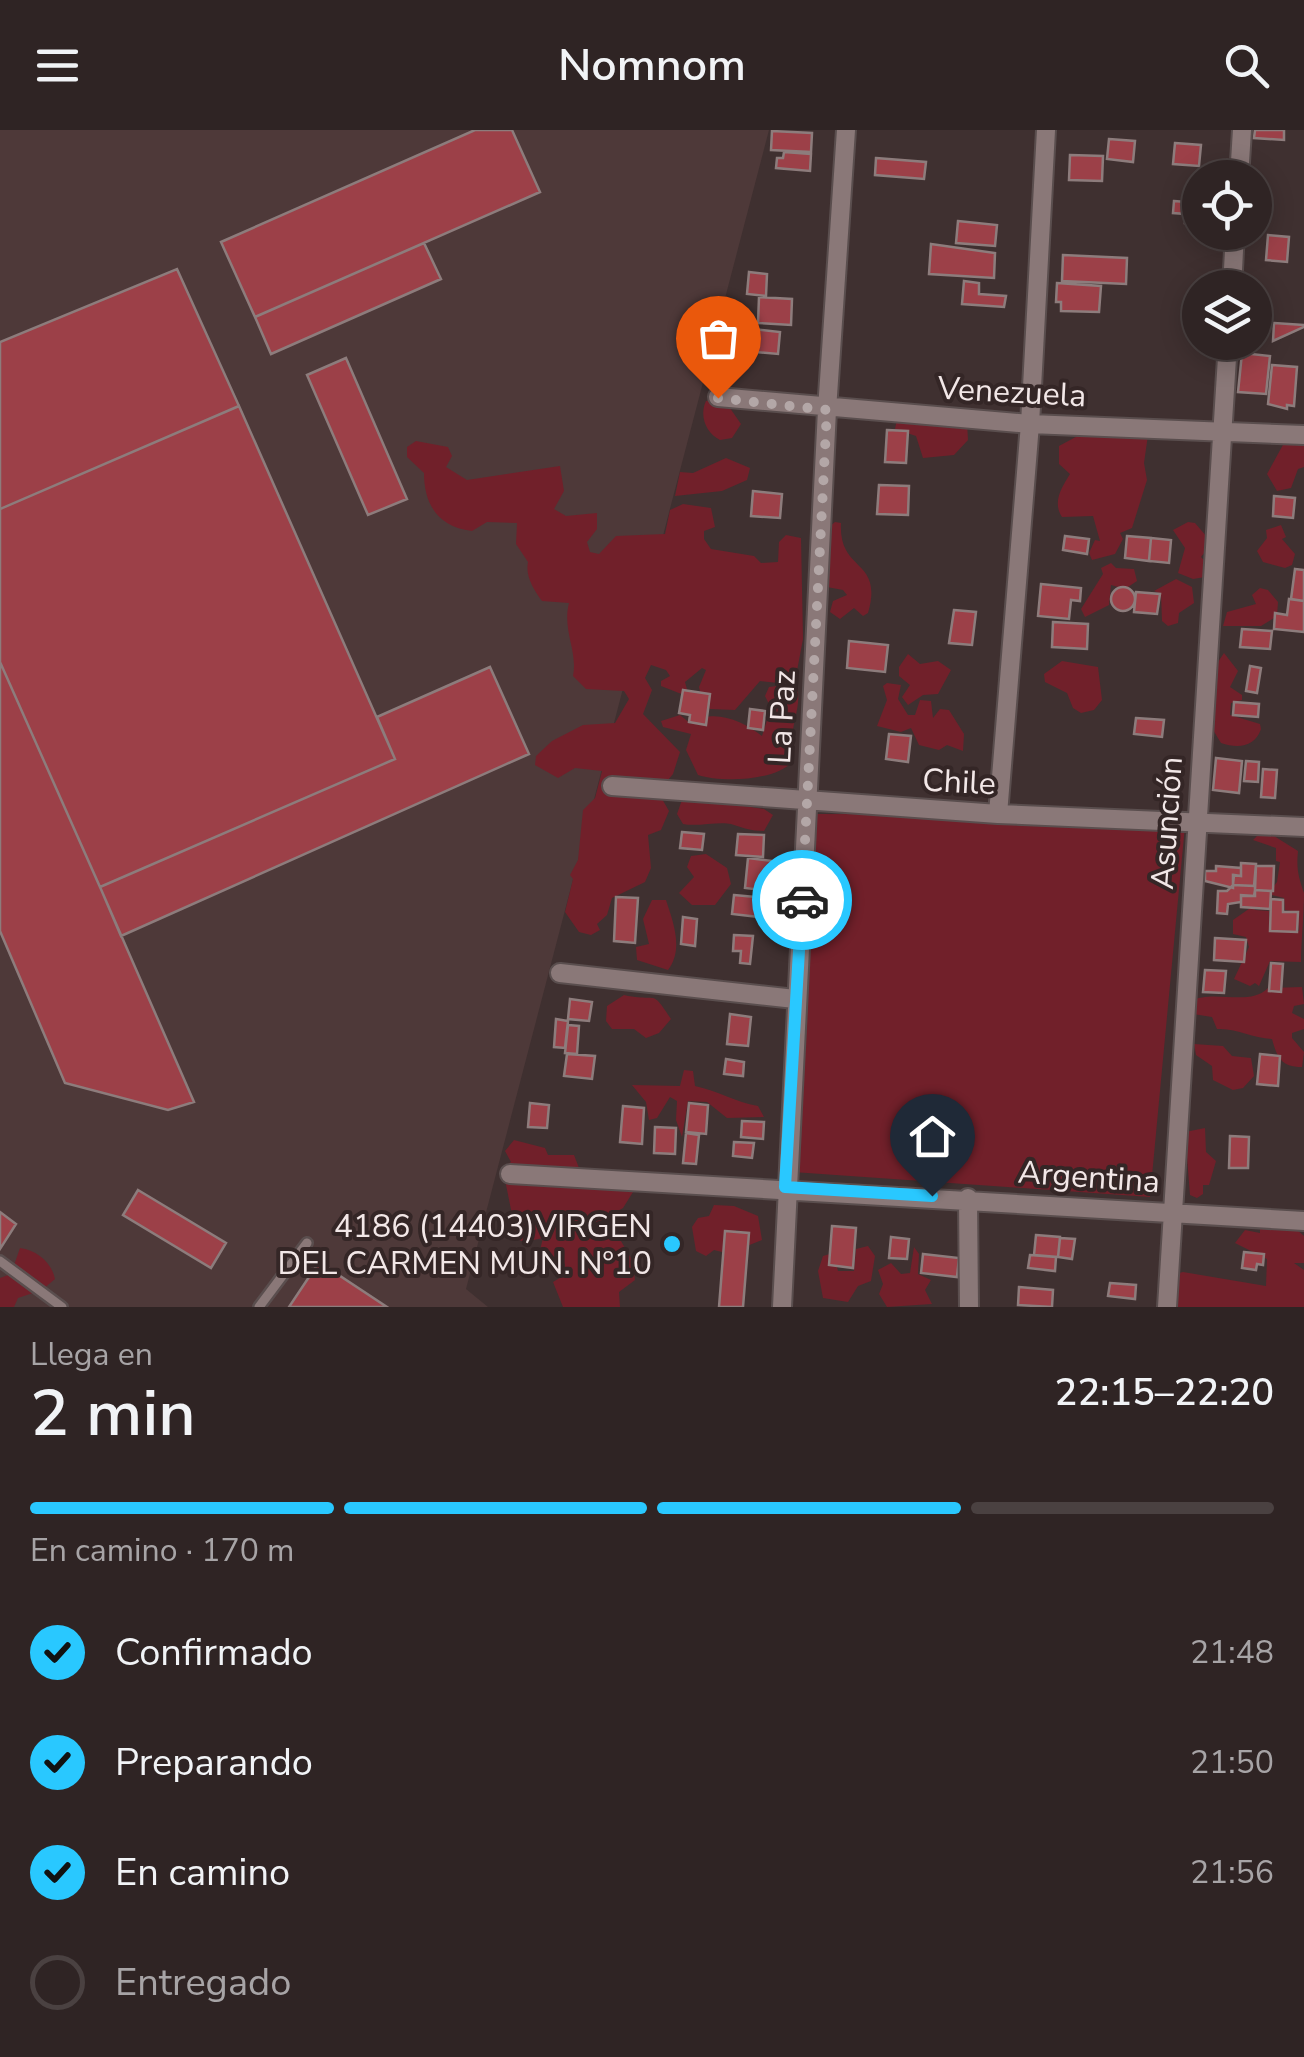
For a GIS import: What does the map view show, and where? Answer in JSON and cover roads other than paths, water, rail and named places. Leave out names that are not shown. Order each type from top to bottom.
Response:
[{"type":"street","name":"La Paz","points":[[782,1307],[785,1187],[827,410],[846,130]]},
{"type":"street","points":[[998,814],[1030,424],[1046,130]]},
{"type":"street","points":[[1240,160],[1242,130]]},
{"type":"street","name":"Asunción","points":[[1167,1307],[1227,360]]},
{"type":"street","name":"Venezuela","points":[[718,398],[1030,424],[1304,435]]},
{"type":"street","name":"Chile","points":[[612,786],[808,803],[1304,827]]},
{"type":"street","points":[[560,973],[795,999]]},
{"type":"street","name":"Argentina","points":[[510,1174],[785,1187],[1304,1221]]},
{"type":"street","points":[[968,1198],[969,1307]]},
{"type":"lane","points":[[259,1307],[306,1243]]},
{"type":"lane","points":[[0,1261],[62,1307]]},
{"type":"place","name":"4186 (14403)VIRGEN DEL CARMEN MUN. Nº10","points":[[672,1244]]}]
